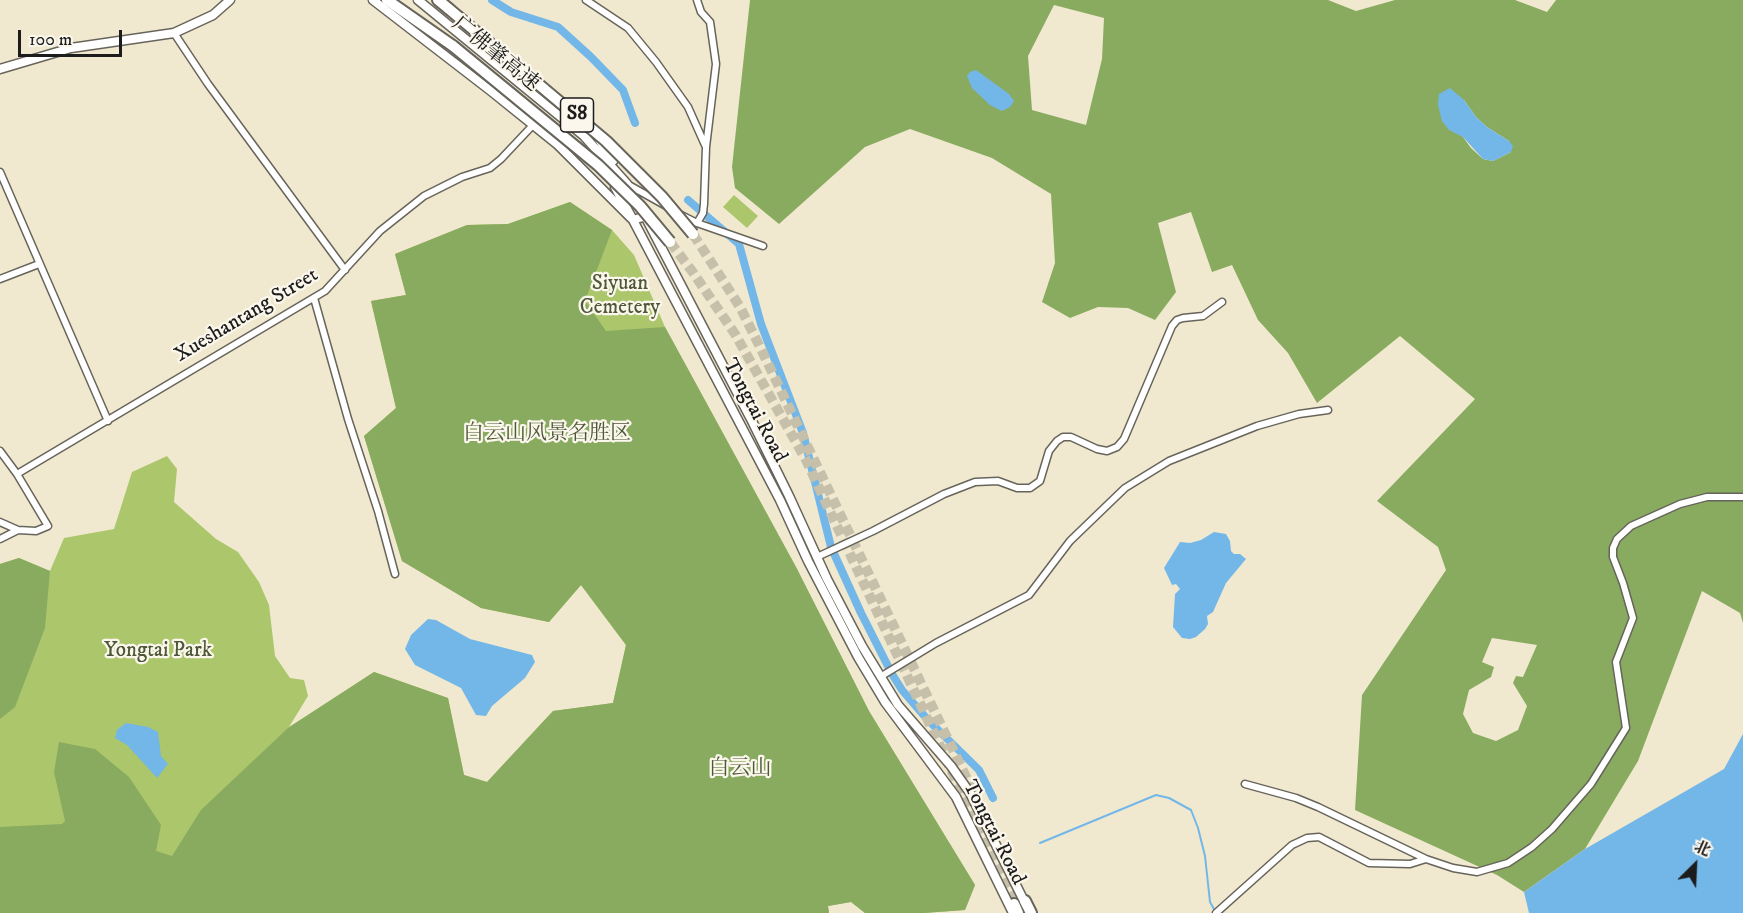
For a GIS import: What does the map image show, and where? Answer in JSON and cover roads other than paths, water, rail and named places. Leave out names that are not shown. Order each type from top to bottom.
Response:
[{"type":"highway","points":[[387,0],[453,46]]},
{"type":"highway","name":"广佛肇高速","points":[[397,0],[598,165],[650,216],[670,242]]},
{"type":"highway","name":"广佛肇高速","points":[[438,0],[606,141],[695,229]]},
{"type":"highway","points":[[1025,901],[1030,913]]},
{"type":"main road","points":[[0,69],[71,48],[174,33],[213,15],[230,0]]},
{"type":"main road","name":"Tongtai Road","points":[[373,0],[571,157],[633,220],[771,483],[855,651],[880,694],[956,797],[1015,910]]},
{"type":"main road","name":"Tongtai Road","points":[[418,0],[546,105],[573,114],[592,129],[646,216],[758,434],[844,612],[880,677],[898,705],[951,766],[970,793],[1030,913]]},
{"type":"main road","points":[[473,77],[512,95],[582,152],[615,186],[633,220],[646,216]]},
{"type":"main road","points":[[609,198],[619,196],[627,184]]},
{"type":"street","points":[[586,0],[628,28],[688,107],[706,147]]},
{"type":"street","points":[[695,229],[703,213],[706,147],[716,64],[710,22],[701,12],[698,0]]},
{"type":"street","points":[[174,33],[208,84],[345,270]]},
{"type":"street","name":"Xueshantang Street","points":[[18,474],[325,291],[380,231],[424,196],[462,177],[490,168],[533,125]]},
{"type":"street","points":[[0,172],[108,422]]},
{"type":"street","points":[[627,184],[695,229],[714,229],[763,246]]},
{"type":"street","points":[[0,279],[39,264]]},
{"type":"street","points":[[314,298],[395,574]]},
{"type":"street","points":[[817,557],[944,494],[975,482],[998,481],[1017,488],[1030,488],[1040,481],[1049,451],[1063,437],[1071,437],[1107,451],[1117,447],[1124,439],[1172,326],[1177,320],[1183,318],[1203,316],[1222,302]]},
{"type":"street","points":[[880,677],[936,643],[1029,595],[1070,541],[1125,488],[1169,460],[1257,426],[1299,414],[1328,410]]},
{"type":"street","points":[[0,451],[18,474],[48,526],[36,531],[18,530],[0,522]]},
{"type":"street","points":[[1245,784],[1296,798],[1426,859],[1453,868],[1477,872],[1508,863],[1532,847],[1567,813],[1591,784],[1626,728],[1616,662],[1633,618],[1623,583],[1615,568],[1613,548],[1617,539],[1631,526],[1680,504],[1707,497],[1743,497]]},
{"type":"street","points":[[0,539],[18,530]]},
{"type":"street","points":[[1216,913],[1292,845],[1307,838],[1319,837],[1369,863],[1410,864],[1426,859]]},
{"type":"water","points":[[976,70],[1009,94],[1014,101],[1010,107],[1002,111],[990,105],[972,88],[967,76]]},
{"type":"water","points":[[1450,88],[1464,100],[1476,117],[1487,127],[1509,141],[1513,146],[1511,152],[1493,161],[1483,159],[1463,137],[1449,130],[1442,121],[1438,105],[1439,94]]},
{"type":"water","points":[[1214,532],[1226,534],[1230,541],[1231,551],[1246,559],[1226,583],[1213,612],[1207,616],[1208,624],[1205,629],[1196,637],[1182,638],[1173,627],[1175,594],[1180,589],[1176,584],[1172,585],[1164,568],[1180,542],[1190,543],[1201,540]]},
{"type":"water","points":[[428,619],[436,620],[470,639],[532,655],[535,662],[525,678],[492,706],[486,716],[476,715],[461,688],[415,665],[405,649],[411,635]]},
{"type":"water","points":[[126,723],[148,727],[158,732],[161,756],[168,764],[157,778],[127,745],[115,738],[117,730]]},
{"type":"water","points":[[1743,734],[1743,913],[1529,913],[1524,892],[1585,849],[1724,769]]},
{"type":"waterway","points":[[492,0],[511,12],[558,27],[623,90],[635,123]]},
{"type":"waterway","points":[[688,200],[739,244],[761,324],[803,433],[831,547],[892,674],[902,690],[927,719],[979,770],[993,798]]},
{"type":"waterway","points":[[1040,843],[1156,795],[1169,798],[1191,810],[1205,856],[1210,902],[1215,911]]},
{"type":"tunnel","points":[[693,234],[740,307],[977,800]]},
{"type":"tunnel","points":[[670,242],[735,334],[806,460],[1014,904]]},
{"type":"park label","name":"Siyuan Cemetery","points":[[620,297]]},
{"type":"park label","name":"白云山风景名胜区","points":[[547,435]]},
{"type":"park label","name":"Yongtai Park","points":[[158,652]]},
{"type":"park label","name":"白云山","points":[[740,770]]}]
